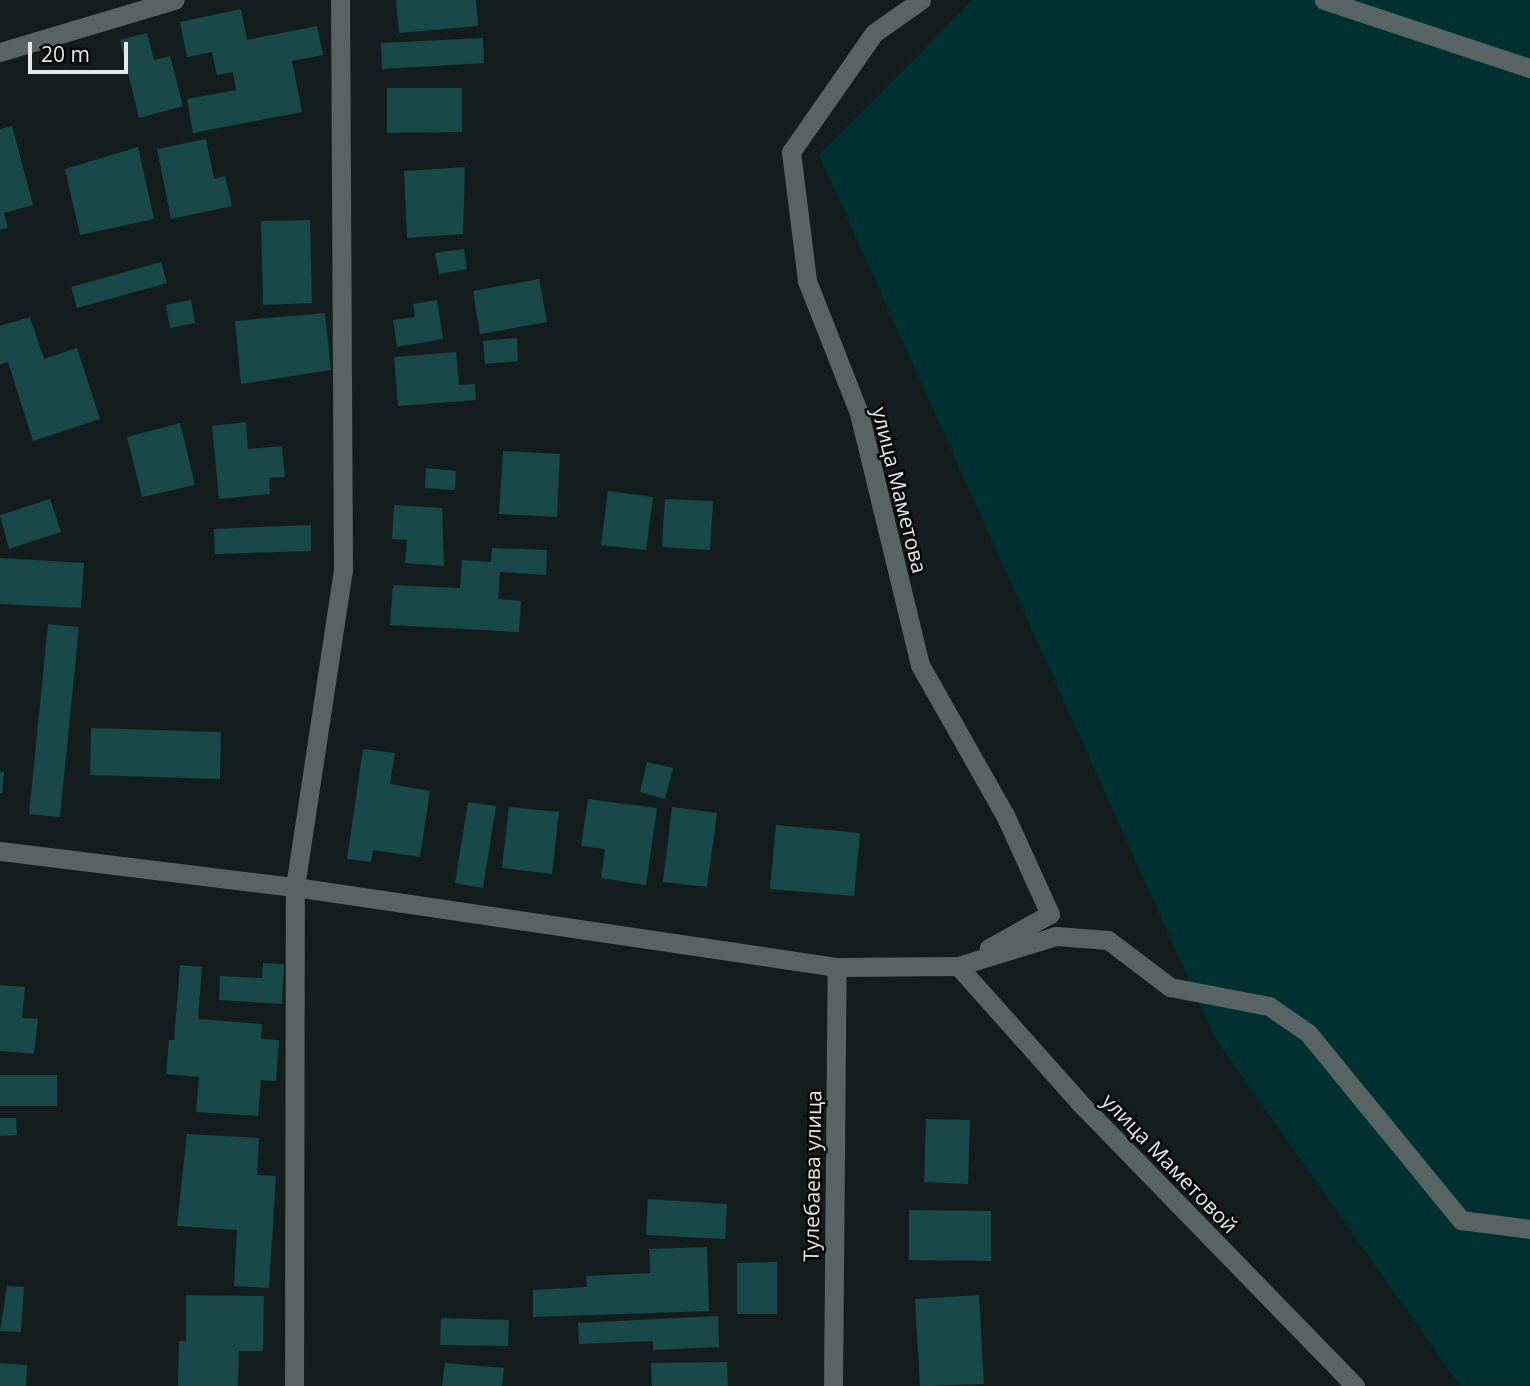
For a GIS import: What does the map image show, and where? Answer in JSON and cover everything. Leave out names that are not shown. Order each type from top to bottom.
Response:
[{"type":"street","points":[[0,52],[174,0]]},
{"type":"street","points":[[294,1386],[295,887],[343,569],[340,0]]},
{"type":"street","name":"улица Маметова","points":[[921,0],[874,33],[791,152],[807,281],[859,413],[920,665],[1005,815],[1050,914],[958,965]]},
{"type":"street","points":[[1324,0],[1530,68]]},
{"type":"street","points":[[0,851],[295,887],[837,967],[958,965],[1056,936],[1108,940],[1170,987],[1269,1006],[1308,1033],[1461,1220],[1530,1229]]},
{"type":"street","name":"улица Маметовой","points":[[958,965],[1079,1102],[1355,1386]]},
{"type":"street","name":"Тулебаева улица","points":[[833,1386],[837,967]]},
{"type":"shaded area","points":[[972,0],[1530,0],[1530,1386],[1460,1386],[1215,1038],[819,155]]},
{"type":"building","points":[[396,0],[476,0],[478,26],[399,33]]},
{"type":"building","points":[[241,9],[247,40],[317,26],[323,55],[292,61],[302,112],[193,133],[187,99],[236,90],[233,72],[217,75],[212,52],[187,57],[180,22]]},
{"type":"building","points":[[147,33],[154,60],[170,56],[183,106],[139,118],[120,40]]},
{"type":"building","points":[[483,38],[484,63],[382,69],[381,43]]},
{"type":"building","points":[[387,88],[462,88],[462,132],[387,133]]},
{"type":"building","points":[[12,126],[33,205],[4,213],[8,228],[0,230],[0,129]]},
{"type":"building","points":[[206,139],[214,179],[225,176],[232,206],[171,219],[157,149]]},
{"type":"building","points":[[138,147],[154,219],[80,235],[65,169]]},
{"type":"building","points":[[465,167],[463,234],[407,238],[404,171]]},
{"type":"building","points":[[310,220],[312,303],[263,305],[261,221]]},
{"type":"building","points":[[464,249],[467,269],[439,274],[435,253]]},
{"type":"building","points":[[161,262],[167,283],[77,308],[71,287]]},
{"type":"building","points":[[539,279],[547,322],[480,334],[473,291]]},
{"type":"building","points":[[191,300],[195,323],[170,328],[166,305]]},
{"type":"building","points":[[437,300],[443,339],[397,347],[393,320],[415,317],[413,304]]},
{"type":"building","points":[[325,313],[331,370],[241,384],[235,321]]},
{"type":"building","points":[[30,317],[44,359],[77,348],[100,419],[33,441],[8,362],[0,365],[0,326]]},
{"type":"building","points":[[517,338],[518,361],[485,364],[483,341]]},
{"type":"building","points":[[456,352],[459,385],[475,384],[476,400],[398,406],[394,357]]},
{"type":"building","points":[[246,422],[248,449],[282,446],[285,477],[269,478],[270,494],[219,499],[212,426]]},
{"type":"building","points":[[180,423],[195,485],[142,497],[127,437]]},
{"type":"building","points":[[503,451],[560,454],[557,517],[499,514]]},
{"type":"building","points":[[426,468],[456,471],[455,490],[425,488]]},
{"type":"building","points":[[608,491],[653,497],[646,550],[601,545]]},
{"type":"building","points":[[50,499],[61,532],[9,549],[0,515]]},
{"type":"building","points":[[665,499],[713,501],[710,550],[662,547]]},
{"type":"building","points":[[394,505],[442,508],[444,566],[405,563],[407,540],[392,539]]},
{"type":"building","points":[[311,525],[311,551],[215,554],[214,529]]},
{"type":"building","points":[[492,548],[547,550],[546,575],[500,572],[498,599],[521,601],[519,632],[390,625],[393,585],[460,588],[462,560],[491,562]]},
{"type":"building","points":[[0,558],[84,563],[81,608],[0,604]]},
{"type":"building","points":[[48,624],[79,627],[60,817],[29,814]]},
{"type":"building","points":[[91,728],[221,732],[220,779],[90,775]]},
{"type":"building","points":[[363,749],[395,753],[390,784],[430,791],[420,857],[373,850],[371,862],[347,859]]},
{"type":"building","points":[[647,762],[673,768],[665,799],[640,792]]},
{"type":"building","points":[[0,772],[4,772],[2,793],[0,793]]},
{"type":"building","points":[[588,799],[657,808],[646,885],[601,878],[605,849],[581,846]]},
{"type":"building","points":[[468,802],[496,806],[483,888],[455,883]]},
{"type":"building","points":[[509,807],[559,812],[552,874],[502,868]]},
{"type":"building","points":[[672,807],[717,813],[707,887],[663,882]]},
{"type":"building","points":[[776,825],[860,833],[854,896],[770,889]]},
{"type":"building","points":[[263,963],[284,964],[282,1004],[219,1000],[220,976],[262,978]]},
{"type":"building","points":[[180,965],[202,967],[198,1019],[262,1024],[261,1039],[279,1040],[276,1081],[261,1080],[258,1116],[196,1112],[199,1077],[166,1074],[169,1040],[174,1040]]},
{"type":"building","points":[[0,985],[25,987],[22,1018],[38,1019],[34,1054],[0,1051]]},
{"type":"building","points":[[0,1075],[57,1075],[57,1106],[0,1106]]},
{"type":"building","points":[[0,1118],[16,1118],[17,1135],[0,1136]]},
{"type":"building","points":[[926,1119],[970,1120],[968,1184],[924,1182]]},
{"type":"building","points":[[187,1134],[259,1138],[257,1175],[276,1176],[269,1288],[234,1286],[237,1230],[177,1226]]},
{"type":"building","points":[[648,1199],[727,1204],[725,1239],[646,1235]]},
{"type":"building","points":[[909,1210],[991,1211],[991,1261],[909,1260]]},
{"type":"building","points":[[707,1247],[709,1311],[533,1317],[533,1290],[587,1287],[586,1276],[650,1273],[649,1249]]},
{"type":"building","points":[[777,1262],[777,1314],[737,1314],[737,1263]]},
{"type":"building","points":[[7,1286],[24,1287],[21,1332],[0,1331]]},
{"type":"building","points":[[186,1295],[264,1296],[263,1351],[239,1351],[238,1386],[178,1386],[179,1341],[186,1341]]},
{"type":"building","points":[[979,1295],[984,1384],[920,1386],[915,1299]]},
{"type":"building","points":[[718,1316],[719,1347],[653,1350],[653,1341],[579,1344],[578,1323]]},
{"type":"building","points":[[441,1318],[509,1320],[508,1346],[440,1345]]},
{"type":"building","points":[[727,1362],[728,1386],[652,1386],[651,1363]]},
{"type":"building","points":[[0,1363],[27,1365],[26,1386],[0,1386]]},
{"type":"building","points":[[445,1363],[504,1368],[502,1386],[442,1386]]}]
